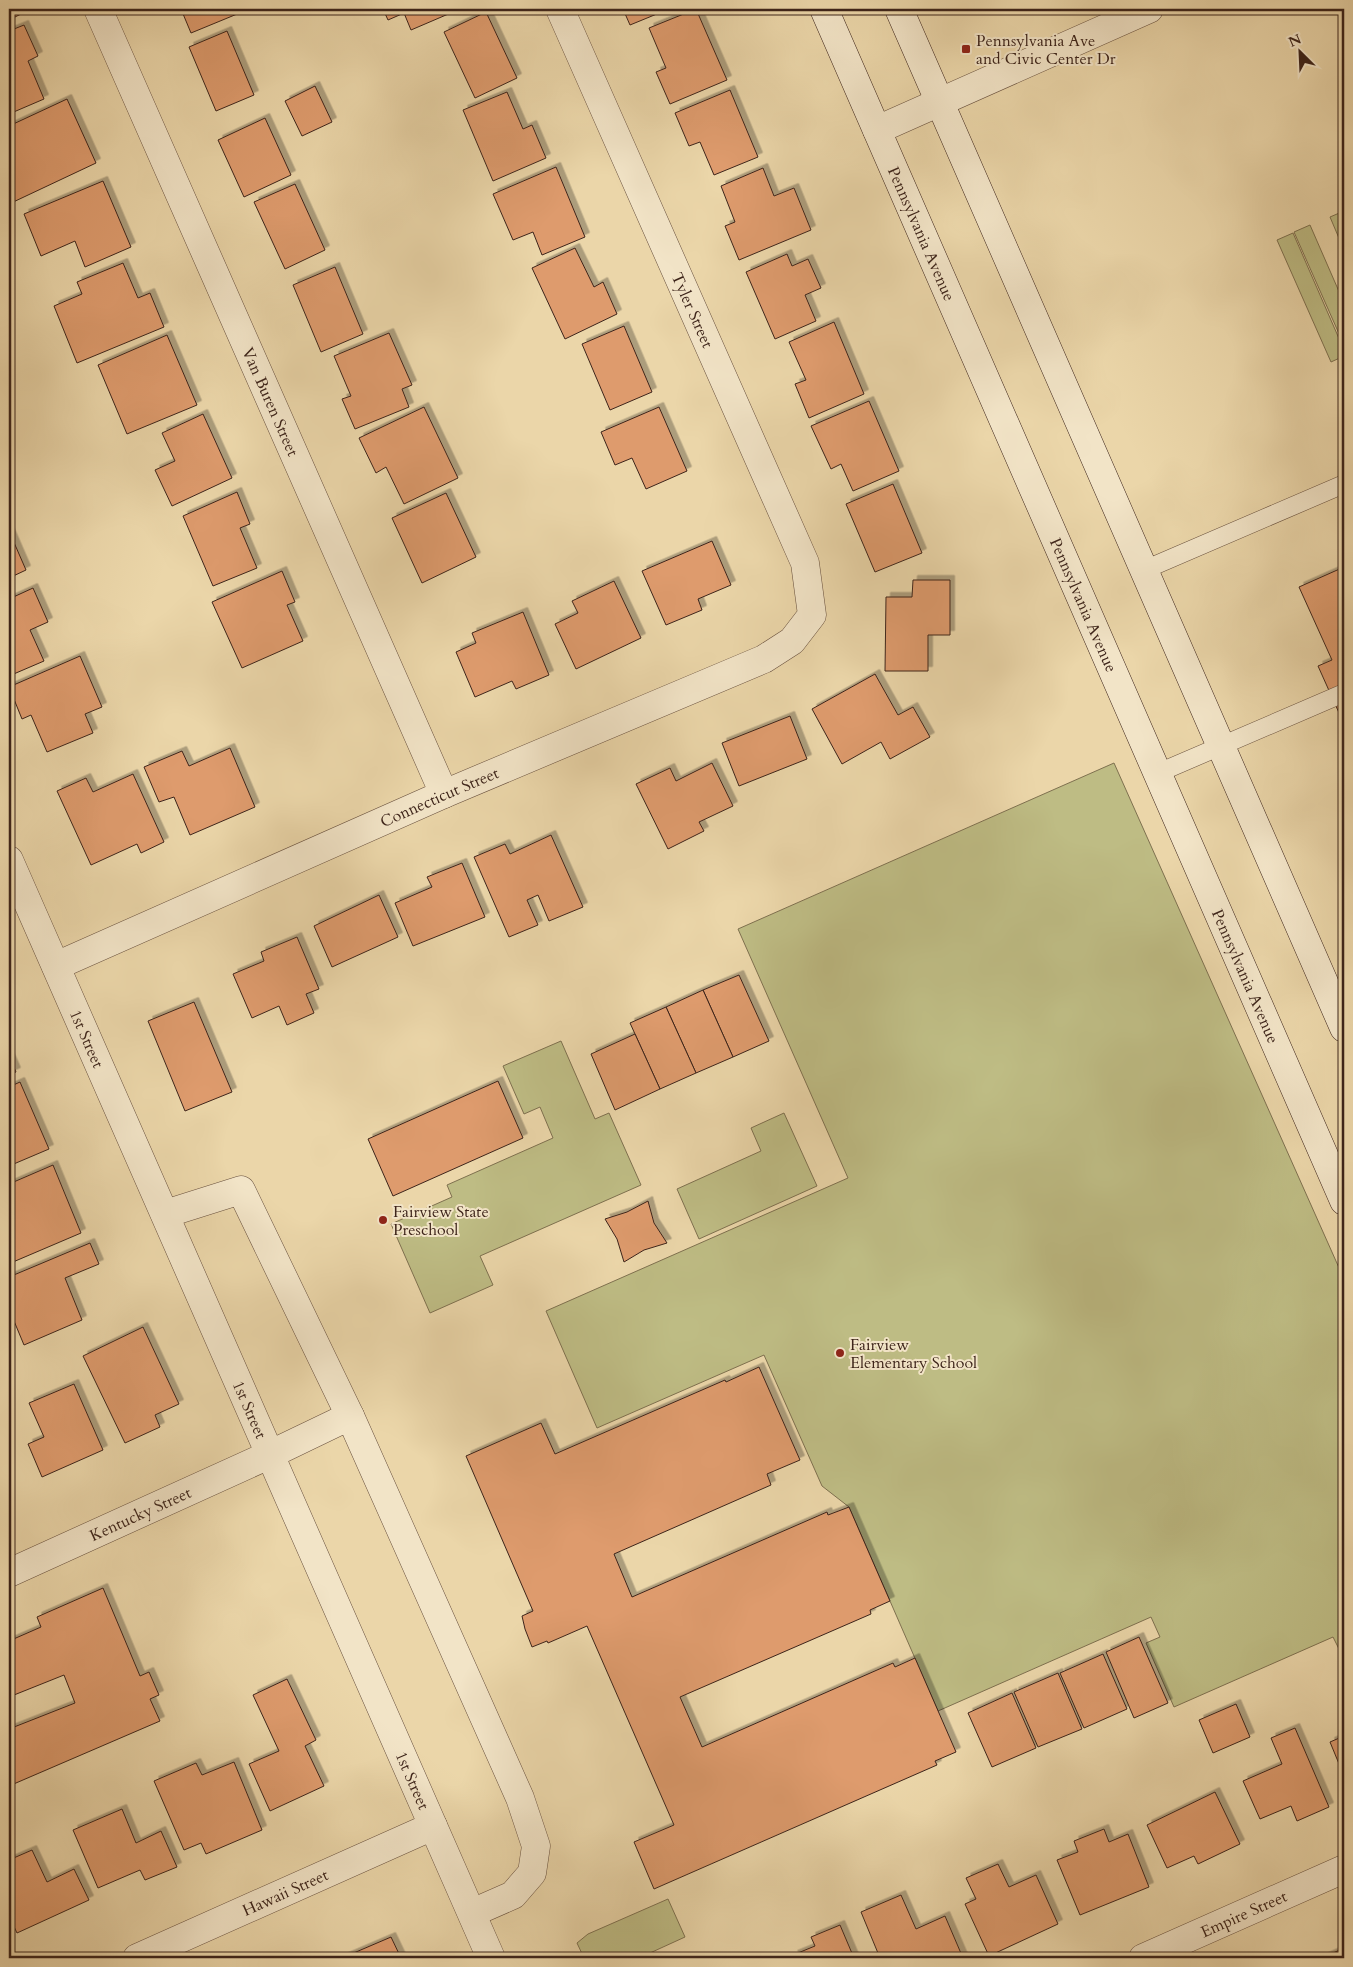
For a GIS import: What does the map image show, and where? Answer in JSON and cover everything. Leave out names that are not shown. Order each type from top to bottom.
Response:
[{"type":"street","name":"Van Buren Street","points":[[98,9],[444,794]]},
{"type":"street","name":"Tyler Street","points":[[560,9],[805,563],[812,616]]},
{"type":"street","name":"Pennsylvania Avenue","points":[[824,9],[1158,773],[1339,1172],[1344,1201]]},
{"type":"street","points":[[899,9],[1344,1028]]},
{"type":"street","points":[[877,130],[1149,9]]},
{"type":"street","name":"Connecticut Street","points":[[56,966],[444,794],[764,659],[792,641],[812,616]]},
{"type":"street","name":"1st Street","points":[[9,860],[492,1958]]},
{"type":"street","points":[[165,1214],[241,1190],[350,1416],[520,1798],[536,1846],[532,1873],[513,1895],[472,1913]]},
{"type":"street","name":"Kentucky Street","points":[[9,1573],[350,1416]]},
{"type":"street","name":"Hawaii Street","points":[[138,1958],[434,1826]]},
{"type":"street","name":"Empire Street","points":[[1143,1958],[1344,1868]]},
{"type":"lane","points":[[1144,570],[1344,484]]},
{"type":"lane","points":[[1158,773],[1344,693]]},
{"type":"shaded area","points":[[1344,211],[1344,250],[1330,217]]},
{"type":"shaded area","points":[[1310,225],[1344,303],[1344,345],[1294,232]]},
{"type":"shaded area","points":[[1293,233],[1344,350],[1344,356],[1331,362],[1277,240]]},
{"type":"shaded area","points":[[1114,763],[1344,1279],[1344,1647],[1339,1649],[1333,1637],[1174,1707],[1146,1643],[1160,1637],[1151,1617],[938,1711],[849,1507],[822,1486],[764,1355],[597,1428],[546,1311],[848,1178],[738,929]]},
{"type":"shaded area","points":[[561,1041],[595,1119],[609,1113],[641,1185],[480,1256],[493,1285],[430,1313],[391,1224],[452,1197],[447,1185],[553,1138],[540,1107],[524,1114],[503,1066]]},
{"type":"shaded area","points":[[784,1113],[817,1186],[699,1239],[677,1189],[761,1151],[751,1128]]},
{"type":"shaded area","points":[[668,1899],[685,1937],[639,1958],[584,1958],[577,1943],[588,1934]]},
{"type":"building","points":[[9,9],[18,9],[21,14],[9,20]]},
{"type":"building","points":[[181,9],[240,9],[242,12],[191,33]]},
{"type":"building","points":[[383,9],[460,9],[411,30],[404,13],[388,20]]},
{"type":"building","points":[[623,9],[669,9],[630,25]]},
{"type":"building","points":[[696,9],[727,80],[670,104],[656,72],[666,68],[649,28]]},
{"type":"building","points":[[486,12],[517,78],[475,98],[444,32]]},
{"type":"building","points":[[24,25],[38,56],[28,61],[44,99],[9,114],[9,31]]},
{"type":"building","points":[[227,31],[254,95],[216,111],[189,47]]},
{"type":"building","points":[[315,86],[332,122],[302,136],[285,101]]},
{"type":"building","points":[[730,90],[758,157],[714,175],[700,142],[689,146],[675,113]]},
{"type":"building","points":[[507,92],[523,129],[532,125],[546,158],[493,181],[463,110]]},
{"type":"building","points":[[67,99],[96,163],[9,204],[9,126]]},
{"type":"building","points":[[265,118],[291,175],[244,197],[218,140]]},
{"type":"building","points":[[556,167],[585,237],[542,255],[533,232],[513,240],[493,194]]},
{"type":"building","points":[[763,168],[774,196],[794,188],[811,230],[739,260],[725,226],[735,222],[721,186]]},
{"type":"building","points":[[103,181],[131,247],[85,267],[75,241],[41,256],[24,214]]},
{"type":"building","points":[[295,184],[325,250],[285,269],[254,202]]},
{"type":"building","points":[[575,248],[594,287],[603,282],[617,314],[565,339],[532,268]]},
{"type":"building","points":[[787,254],[792,266],[808,259],[821,288],[805,295],[816,321],[775,339],[746,272]]},
{"type":"building","points":[[123,263],[138,298],[150,293],[164,327],[77,363],[54,306],[82,294],[77,282]]},
{"type":"building","points":[[335,267],[363,334],[321,352],[293,285]]},
{"type":"building","points":[[834,322],[864,394],[809,418],[795,384],[806,380],[789,342]]},
{"type":"building","points":[[624,326],[652,392],[610,410],[582,344]]},
{"type":"building","points":[[389,333],[412,385],[402,389],[409,407],[355,429],[342,399],[351,396],[334,356]]},
{"type":"building","points":[[167,335],[197,405],[127,434],[98,365]]},
{"type":"building","points":[[869,401],[899,471],[853,491],[841,464],[831,469],[811,426]]},
{"type":"building","points":[[424,407],[458,478],[404,504],[386,467],[376,473],[359,438]]},
{"type":"building","points":[[659,407],[687,471],[646,489],[632,458],[615,465],[601,432]]},
{"type":"building","points":[[203,414],[232,478],[172,506],[155,470],[175,461],[162,433]]},
{"type":"building","points":[[893,484],[922,553],[875,572],[846,504]]},
{"type":"building","points":[[237,492],[250,524],[240,528],[257,568],[213,586],[183,516]]},
{"type":"building","points":[[446,493],[476,557],[422,583],[392,518]]},
{"type":"building","points":[[9,531],[26,570],[9,578]]},
{"type":"building","points":[[712,541],[731,585],[698,599],[702,610],[666,625],[642,571]]},
{"type":"building","points":[[1344,567],[1344,724],[1318,666],[1332,660],[1299,587]]},
{"type":"building","points":[[282,571],[295,602],[287,605],[303,641],[242,668],[212,602]]},
{"type":"building","points":[[913,580],[950,580],[950,635],[928,635],[928,671],[885,671],[886,597],[912,597]]},
{"type":"building","points":[[614,581],[641,638],[576,669],[555,624],[578,613],[572,601]]},
{"type":"building","points":[[33,588],[48,622],[30,630],[44,661],[9,676],[9,599]]},
{"type":"building","points":[[523,612],[549,675],[516,689],[512,681],[475,697],[456,652],[476,643],[472,633]]},
{"type":"building","points":[[80,656],[102,707],[85,714],[93,733],[47,752],[31,715],[22,719],[9,687]]},
{"type":"building","points":[[875,674],[898,715],[913,707],[930,737],[890,759],[881,742],[842,764],[812,709]]},
{"type":"building","points":[[790,716],[807,759],[739,786],[722,743]]},
{"type":"building","points":[[230,748],[255,807],[190,835],[174,797],[159,802],[144,767],[182,751],[189,766]]},
{"type":"building","points":[[712,763],[733,806],[699,822],[704,831],[668,849],[636,784],[670,768],[676,781]]},
{"type":"building","points":[[133,774],[164,842],[141,853],[137,844],[91,865],[57,791],[86,778],[93,792]]},
{"type":"building","points":[[551,835],[583,907],[549,921],[538,895],[527,900],[538,925],[509,937],[474,857],[505,844],[510,854]]},
{"type":"building","points":[[462,863],[485,917],[413,946],[395,903],[432,887],[427,877]]},
{"type":"building","points":[[379,895],[398,937],[332,967],[314,926]]},
{"type":"building","points":[[297,937],[319,989],[306,994],[314,1013],[287,1025],[279,1006],[252,1018],[233,974],[264,961],[261,952]]},
{"type":"building","points":[[739,975],[769,1041],[733,1057],[703,990]]},
{"type":"building","points":[[703,990],[733,1057],[696,1073],[666,1007]]},
{"type":"building","points":[[194,1002],[232,1092],[185,1111],[148,1021]]},
{"type":"building","points":[[666,1007],[696,1073],[660,1089],[630,1023]]},
{"type":"building","points":[[635,1034],[660,1089],[615,1110],[591,1054]]},
{"type":"building","points":[[9,1056],[16,1072],[9,1075]]},
{"type":"building","points":[[498,1081],[523,1138],[393,1196],[368,1139]]},
{"type":"building","points":[[20,1082],[49,1149],[9,1166],[9,1087]]},
{"type":"building","points":[[53,1165],[81,1233],[13,1262],[9,1251],[9,1184]]},
{"type":"building","points":[[648,1201],[654,1223],[667,1243],[644,1250],[624,1262],[617,1239],[605,1219],[627,1212]]},
{"type":"building","points":[[90,1243],[99,1264],[65,1278],[82,1320],[24,1345],[9,1309],[9,1277]]},
{"type":"building","points":[[143,1327],[179,1404],[155,1415],[160,1427],[125,1443],[83,1356]]},
{"type":"building","points":[[759,1367],[800,1460],[767,1474],[771,1485],[614,1554],[632,1597],[827,1512],[828,1515],[849,1507],[890,1601],[870,1610],[871,1614],[680,1697],[702,1747],[893,1663],[895,1667],[915,1658],[956,1752],[935,1761],[937,1765],[654,1889],[634,1842],[674,1825],[587,1626],[548,1643],[547,1641],[532,1647],[522,1616],[533,1611],[466,1456],[541,1423],[555,1454]]},
{"type":"building","points":[[74,1384],[103,1450],[42,1477],[28,1444],[44,1437],[29,1403]]},
{"type":"building","points":[[103,1588],[140,1676],[149,1672],[159,1695],[150,1699],[160,1721],[9,1786],[9,1729],[75,1703],[64,1675],[9,1697],[9,1641],[41,1627],[37,1617]]},
{"type":"building","points":[[1139,1637],[1168,1703],[1134,1718],[1106,1652]]},
{"type":"building","points":[[1103,1654],[1127,1709],[1084,1728],[1060,1673]]},
{"type":"building","points":[[1058,1673],[1082,1729],[1038,1747],[1014,1692]]},
{"type":"building","points":[[287,1679],[316,1740],[305,1746],[324,1786],[270,1811],[249,1764],[279,1751],[253,1695]]},
{"type":"building","points":[[1012,1693],[1036,1748],[992,1767],[968,1713]]},
{"type":"building","points":[[1236,1704],[1250,1737],[1213,1753],[1199,1720]]},
{"type":"building","points":[[1295,1728],[1329,1807],[1297,1821],[1291,1806],[1260,1819],[1243,1781],[1282,1764],[1271,1738]]},
{"type":"building","points":[[1344,1736],[1344,1776],[1330,1742]]},
{"type":"building","points":[[234,1762],[262,1830],[206,1854],[201,1843],[184,1850],[154,1781],[196,1763],[202,1775]]},
{"type":"building","points":[[1215,1792],[1240,1844],[1198,1864],[1194,1856],[1167,1868],[1147,1825]]},
{"type":"building","points":[[122,1809],[136,1843],[161,1831],[177,1867],[145,1880],[140,1870],[98,1888],[73,1830]]},
{"type":"building","points":[[1104,1829],[1109,1842],[1128,1834],[1149,1887],[1080,1915],[1057,1860],[1078,1852],[1074,1841]]},
{"type":"building","points":[[32,1850],[47,1882],[74,1869],[89,1900],[17,1933],[9,1916],[9,1860]]},
{"type":"building","points":[[998,1864],[1009,1887],[1036,1875],[1058,1924],[989,1956],[965,1904],[976,1899],[966,1878]]},
{"type":"building","points":[[901,1895],[916,1929],[945,1916],[963,1958],[880,1958],[861,1912]]},
{"type":"building","points":[[840,1925],[854,1958],[795,1958],[793,1955],[815,1946],[811,1937]]},
{"type":"building","points":[[391,1937],[401,1958],[342,1958]]},
{"type":"building","points":[[1344,1948],[1344,1958],[1322,1958]]},
{"type":"place","name":"Pennsylvania Ave and Civic Center Dr","points":[[966,49]]},
{"type":"place","name":"Fairview State Preschool","points":[[383,1220]]},
{"type":"place","name":"Fairview Elementary School","points":[[840,1353]]}]
